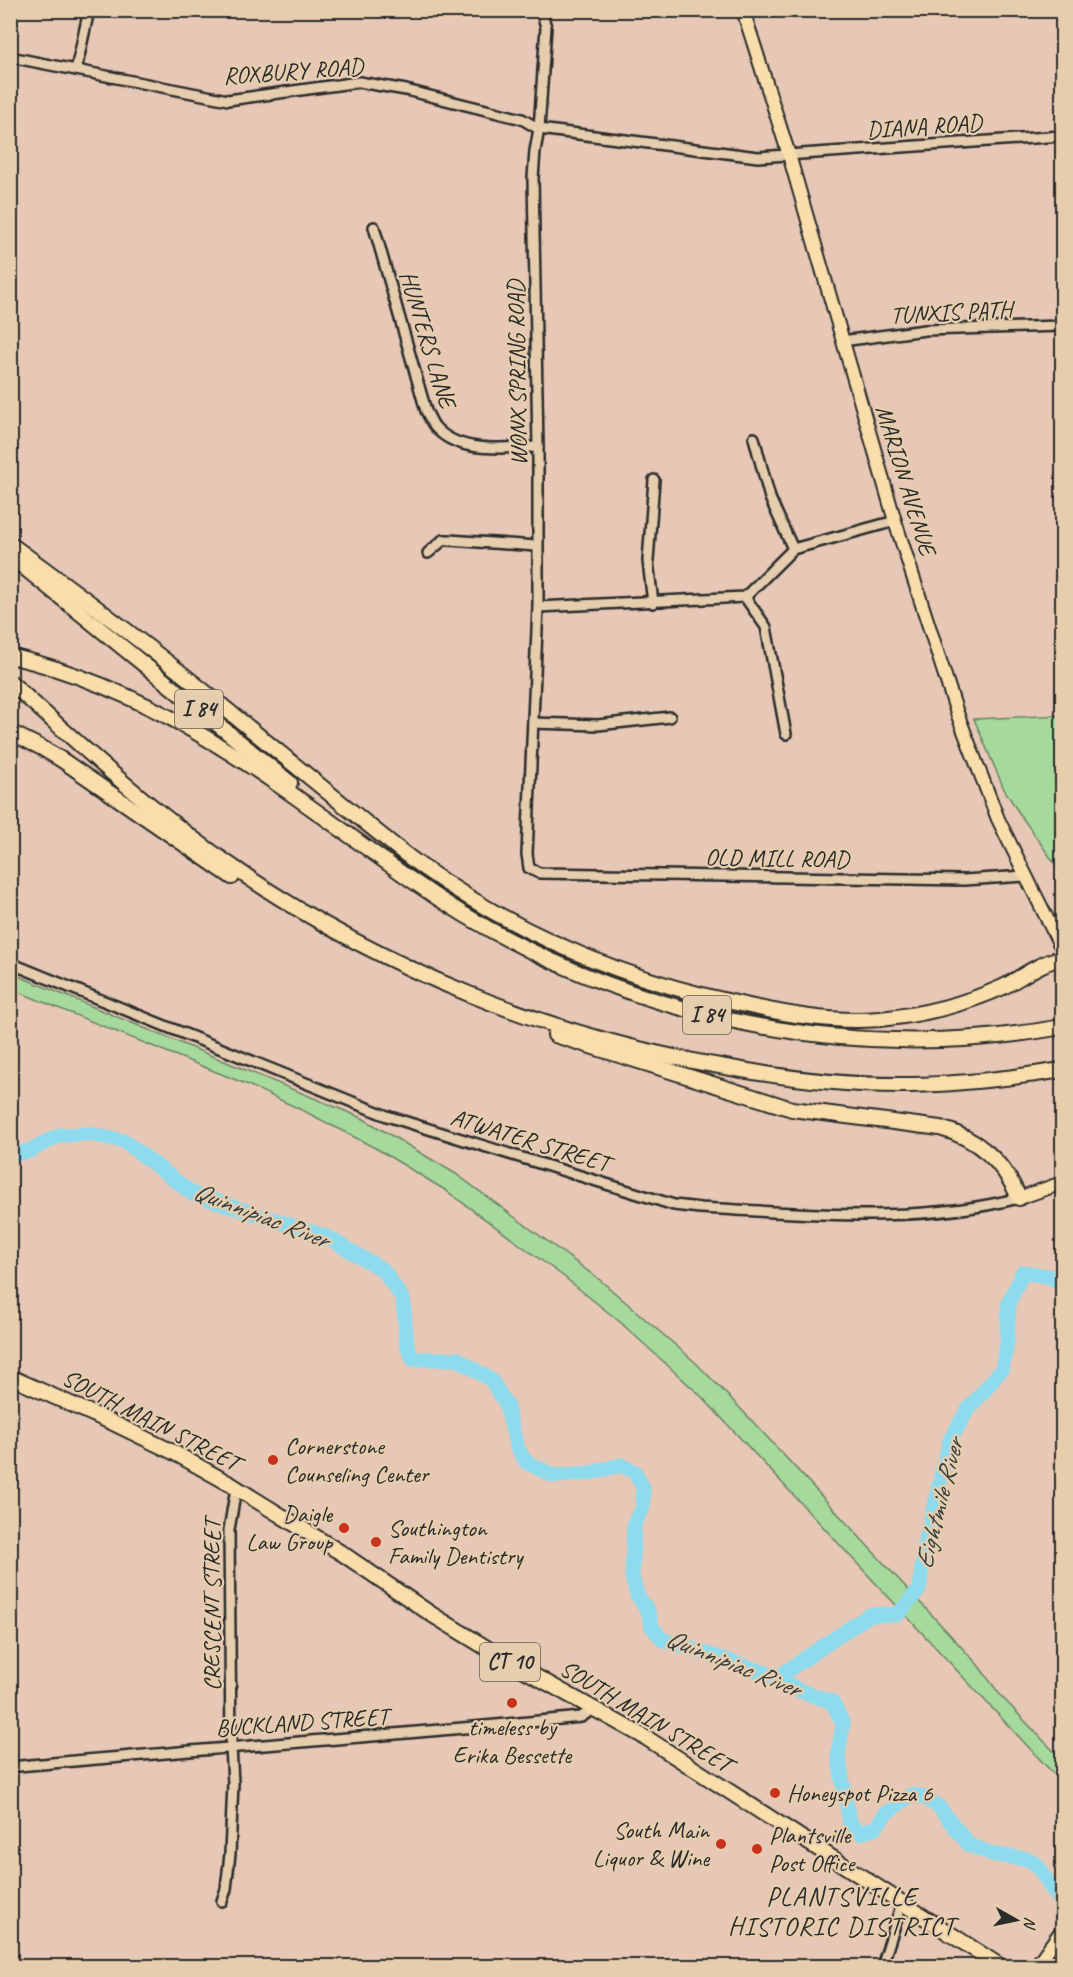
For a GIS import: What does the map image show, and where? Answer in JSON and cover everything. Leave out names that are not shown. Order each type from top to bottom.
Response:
[{"type":"highway","points":[[10,544],[184,675],[420,866],[528,931],[613,968],[679,990],[757,1008],[819,1018],[861,1020],[920,1013],[961,1003],[1001,987],[1048,962],[1062,958]]},
{"type":"highway","name":"I 84","points":[[10,556],[387,862],[466,916],[529,950],[605,984],[694,1012],[785,1030],[878,1039],[970,1038],[1062,1027]]},
{"type":"highway","points":[[10,656],[117,691],[164,713],[254,768],[387,862]]},
{"type":"highway","name":"I 84","points":[[10,682],[120,781],[231,866],[310,916],[392,960],[477,998],[564,1029],[631,1048],[699,1063],[790,1077],[835,1082],[909,1085],[973,1082],[1062,1070]]},
{"type":"highway","points":[[10,732],[62,760],[231,877],[310,916]]},
{"type":"highway","points":[[477,998],[552,1034],[772,1103],[812,1112],[919,1125],[954,1132],[980,1146],[991,1155],[1009,1177],[1019,1198]]},
{"type":"highway","name":"SOUTH MAIN STREET","points":[[10,1377],[173,1452],[236,1488],[508,1661],[648,1739],[1000,1966]]},
{"type":"main road","name":"MARION AVENUE","points":[[743,10],[789,155],[895,521],[957,713],[976,765],[1025,876],[1062,949]]},
{"type":"main road","name":"ATWATER STREET","points":[[1019,1198],[1062,1183]]},
{"type":"main road","points":[[1036,1966],[1062,1930]]},
{"type":"street","points":[[76,70],[89,10]]},
{"type":"street","name":"WONX SPRING ROAD","points":[[529,868],[527,854],[538,607],[538,447],[533,178],[546,27],[541,10]]},
{"type":"street","name":"ROXBURY ROAD","points":[[10,57],[228,100],[359,82],[406,90],[522,119],[539,129]]},
{"type":"street","points":[[539,129],[758,157],[789,155]]},
{"type":"street","name":"DIANA ROAD","points":[[789,155],[1062,136]]},
{"type":"street","name":"HUNTERS LANE","points":[[374,227],[426,411],[434,426],[460,445],[538,447]]},
{"type":"street","name":"TUNXIS PATH","points":[[842,341],[926,330],[1062,326]]},
{"type":"street","points":[[754,438],[770,498],[793,549]]},
{"type":"street","points":[[653,603],[648,561],[654,480]]},
{"type":"street","points":[[538,607],[745,597],[793,549],[895,521]]},
{"type":"street","points":[[428,553],[443,540],[537,546]]},
{"type":"street","points":[[745,597],[766,627],[786,734]]},
{"type":"street","points":[[533,723],[598,725],[670,717]]},
{"type":"street","name":"OLD MILL ROAD","points":[[529,868],[539,873],[562,874],[964,880],[1025,876]]},
{"type":"street","name":"ATWATER STREET","points":[[10,963],[387,1116],[674,1205],[836,1215],[893,1216],[960,1210],[1019,1198]]},
{"type":"street","name":"CRESCENT STREET","points":[[222,1901],[226,1889],[230,1854],[233,1783],[229,1530],[236,1488]]},
{"type":"street","name":"BUCKLAND STREET","points":[[10,1767],[581,1717],[595,1708]]},
{"type":"street","points":[[882,1966],[902,1903]]},
{"type":"green space","points":[[1062,715],[1062,874],[1004,789],[974,719]]},
{"type":"green space","points":[[11,973],[362,1118],[456,1174],[600,1280],[696,1363],[978,1665],[1001,1696],[1062,1760],[1062,1783],[701,1396],[620,1322],[563,1276],[445,1190],[377,1149],[246,1084],[11,989]]},
{"type":"waterway","name":"Quinnipiac River","points":[[10,1155],[29,1151],[60,1135],[89,1134],[124,1141],[193,1194],[327,1237],[383,1270],[403,1299],[407,1345],[413,1359],[458,1359],[491,1380],[506,1404],[517,1447],[526,1462],[554,1476],[590,1473],[621,1465],[635,1472],[643,1488],[643,1507],[634,1524],[632,1577],[637,1595],[648,1611],[652,1627],[663,1640],[778,1677],[798,1690],[832,1702],[843,1723],[838,1754],[850,1823],[861,1833],[876,1827],[886,1813],[911,1795],[923,1797],[939,1807],[969,1845],[995,1855],[1028,1859],[1037,1865],[1062,1905]]},
{"type":"waterway","name":"Eightmile River","points":[[778,1677],[869,1615],[898,1614],[919,1590],[925,1543],[950,1440],[967,1411],[1002,1369],[1007,1343],[1009,1302],[1023,1272],[1052,1277],[1062,1286]]},
{"type":"place","name":"Cornerstone Counseling Center","points":[[273,1460]]},
{"type":"place","name":"Daigle Law Group","points":[[344,1528]]},
{"type":"place","name":"Southington Family Dentistry","points":[[376,1542]]},
{"type":"place","name":"timeless by Erika Bessette","points":[[512,1703]]},
{"type":"place","name":"Honeyspot Pizza 6","points":[[775,1793]]},
{"type":"place","name":"South Main Liquor & Wine","points":[[721,1844]]},
{"type":"place","name":"Plantsville Post Office","points":[[757,1849]]},
{"type":"district","name":"PLANTSVILLE HISTORIC DISTRICT","points":[[842,1911]]}]
